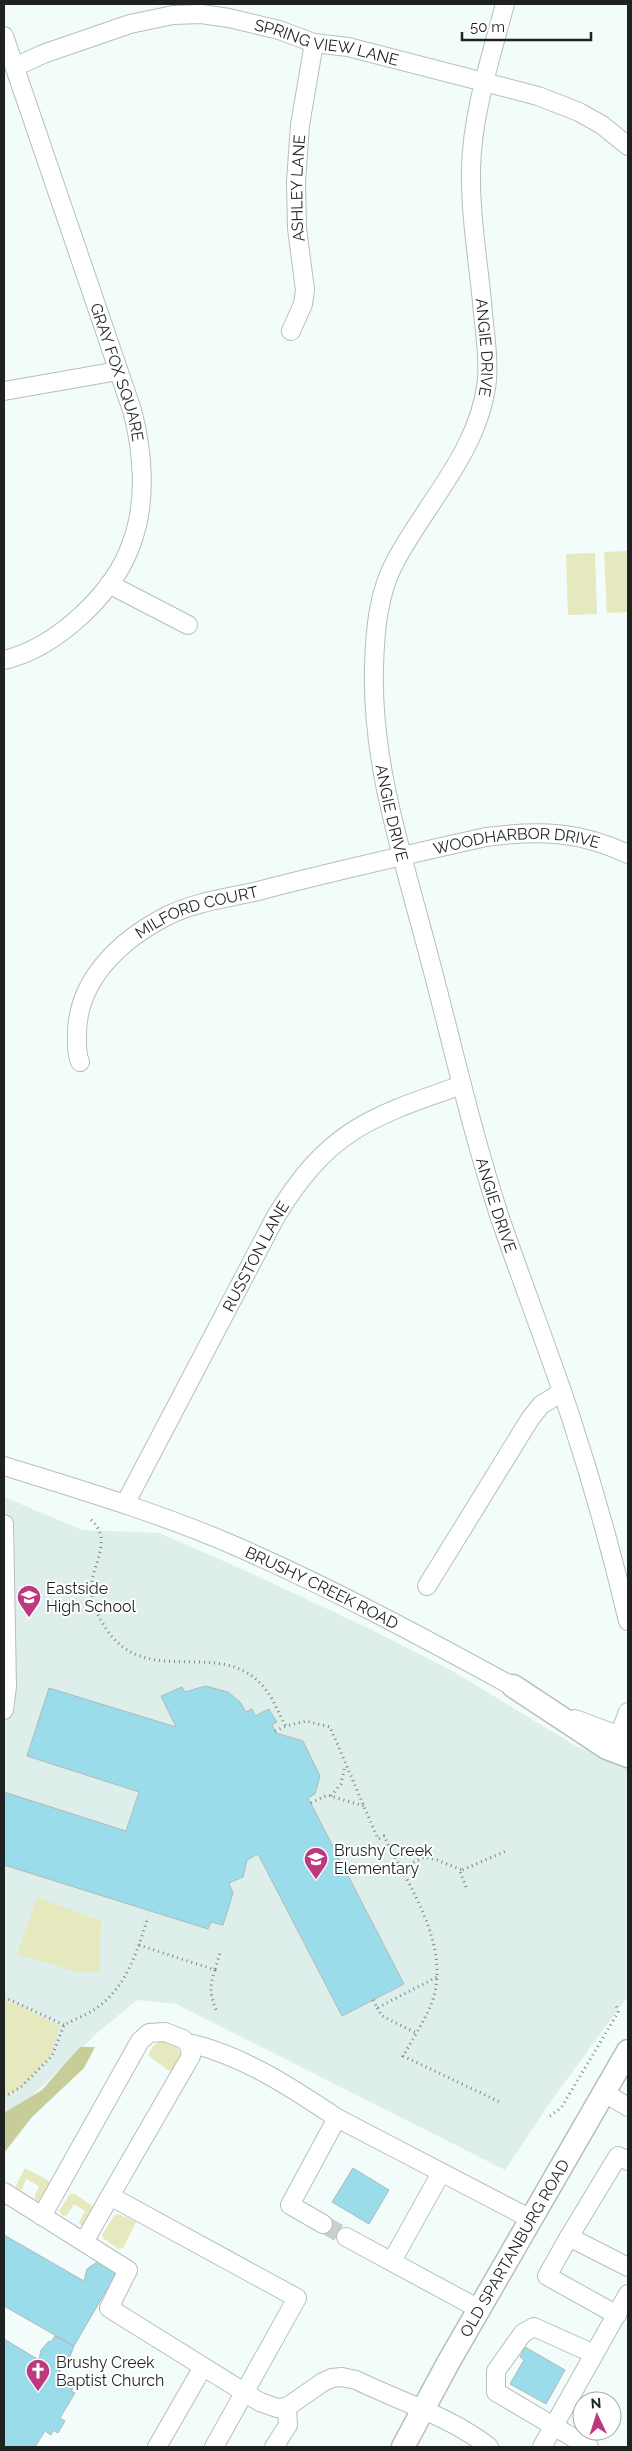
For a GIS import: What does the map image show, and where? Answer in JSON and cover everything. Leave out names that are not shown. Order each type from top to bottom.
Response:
[{"type":"main road","points":[[513,1686],[607,1748],[625,1744]]},
{"type":"main road","name":"OLD SPARTANBURG ROAD","points":[[403,2447],[479,2309],[628,2051]]},
{"type":"street","name":"ANGIE DRIVE","points":[[505,4],[485,82],[473,144],[471,172],[487,351],[487,378],[483,404],[473,430],[456,463],[396,560],[381,600],[376,632],[374,668],[379,752],[402,856],[462,1085],[499,1214],[562,1392],[597,1502],[628,1621]]},
{"type":"street","name":"SPRING VIEW LANE","points":[[15,67],[43,54],[130,24],[173,15],[201,14],[229,18],[279,30],[314,43],[348,48],[560,103],[602,125],[628,146]]},
{"type":"street","name":"GRAY FOX SQUARE","points":[[4,36],[135,422],[141,459],[141,486],[133,540],[108,584],[71,625],[37,647],[4,660]]},
{"type":"street","name":"ASHLEY LANE","points":[[291,331],[303,304],[305,290],[297,228],[296,182],[300,125],[314,43]]},
{"type":"street","points":[[4,391],[118,372]]},
{"type":"street","points":[[108,584],[188,624]]},
{"type":"street","name":"WOODHARBOR DRIVE","points":[[402,856],[486,837],[537,832],[585,837],[628,854]]},
{"type":"street","name":"MILFORD COURT","points":[[80,1062],[77,1044],[77,1024],[81,1007],[91,982],[110,957],[146,927],[179,911],[402,856]]},
{"type":"street","name":"RUSSTON LANE","points":[[124,1504],[275,1218],[302,1178],[330,1146],[365,1122],[394,1108],[462,1085]]},
{"type":"street","points":[[427,1586],[530,1419],[541,1405],[562,1392]]},
{"type":"street","name":"BRUSHY CREEK ROAD","points":[[4,1466],[124,1504],[233,1545],[412,1631],[513,1686]]},
{"type":"street","points":[[4,1524],[5,1670],[7,1686],[4,1710]]},
{"type":"street","points":[[625,1744],[628,1712]]},
{"type":"street","points":[[42,2216],[140,2041],[149,2033],[165,2032],[183,2039],[189,2045],[191,2056],[84,2242]]},
{"type":"street","points":[[189,2045],[193,2044],[221,2051],[296,2091],[337,2118],[531,2219]]},
{"type":"street","points":[[604,2092],[628,2107]]},
{"type":"street","points":[[323,2224],[290,2205],[337,2118]]},
{"type":"street","points":[[617,2315],[547,2276],[569,2237],[623,2158]]},
{"type":"street","points":[[392,2261],[441,2172]]},
{"type":"street","points":[[4,2192],[128,2270],[109,2308],[246,2394],[276,2408],[287,2407],[322,2382],[342,2377],[356,2380],[474,2436],[489,2447]]},
{"type":"street","points":[[110,2196],[297,2298],[246,2394],[214,2447]]},
{"type":"street","points":[[346,2237],[479,2309]]},
{"type":"street","points":[[569,2237],[628,2268]]},
{"type":"street","points":[[542,2447],[628,2294]]},
{"type":"street","points":[[589,2447],[496,2392],[496,2371],[523,2333],[534,2327],[594,2354]]},
{"type":"street","points":[[157,2447],[203,2367]]},
{"type":"street","points":[[274,2447],[288,2425],[287,2407]]},
{"type":"path","points":[[91,1520],[99,1531],[102,1546],[92,1580],[92,1593],[99,1615],[112,1636],[131,1652],[149,1659],[167,1662],[216,1662],[238,1667],[249,1674],[266,1690],[286,1726]]},
{"type":"path","points":[[275,1731],[306,1721],[330,1727],[378,1839],[384,1836],[432,1934],[437,1959],[437,1977],[432,2002],[403,2056],[502,2102]]},
{"type":"path","points":[[311,1803],[330,1796],[342,1784],[345,1763]]},
{"type":"path","points":[[330,1796],[364,1806]]},
{"type":"path","points":[[400,1869],[424,1857],[438,1860],[462,1870],[508,1850]]},
{"type":"path","points":[[462,1870],[460,1871],[466,1887]]},
{"type":"path","points":[[4,2097],[21,2087],[52,2056],[64,2024],[93,2011],[119,1987],[139,1945],[148,1917]]},
{"type":"path","points":[[139,1945],[215,1970]]},
{"type":"path","points":[[217,2012],[210,1997],[210,1982],[220,1953]]},
{"type":"path","points":[[377,2008],[437,1977]]},
{"type":"path","points":[[4,1997],[64,2024]]},
{"type":"path","points":[[373,2000],[382,2016],[416,2033]]},
{"type":"path","points":[[550,2116],[561,2108],[613,2022],[618,2012],[616,2005]]},
{"type":"shaded area","name":"Brushy Creek Elementary","points":[[4,1497],[82,1530],[159,1533],[244,1570],[370,1629],[449,1669],[576,1746],[628,1765],[628,1996],[551,2101],[505,2170],[176,2004],[137,2000],[98,2032],[4,2121]]},
{"type":"green space","points":[[628,551],[628,612],[607,613],[604,552]]},
{"type":"green space","points":[[595,553],[597,614],[568,615],[566,554]]},
{"type":"green space","points":[[37,1897],[101,1921],[99,1972],[74,1971],[17,1954]]},
{"type":"green space","points":[[4,1999],[59,2025],[52,2054],[22,2087],[4,2097]]},
{"type":"green space","points":[[160,2041],[174,2045],[181,2054],[182,2058],[175,2071],[169,2071],[148,2055],[153,2046]]},
{"type":"green space","points":[[80,2047],[95,2047],[84,2068],[32,2117],[4,2153],[4,2113],[42,2090]]},
{"type":"green space","points":[[25,2168],[51,2182],[41,2201],[35,2200],[39,2186],[26,2179],[22,2190],[15,2188]]},
{"type":"green space","points":[[70,2194],[75,2194],[94,2207],[83,2227],[79,2223],[85,2211],[74,2204],[67,2215],[63,2216],[59,2211]]},
{"type":"green space","points":[[118,2214],[136,2222],[123,2248],[119,2249],[103,2238],[102,2235],[114,2216]]},
{"type":"building","points":[[205,1686],[228,1692],[240,1702],[246,1712],[252,1709],[255,1716],[269,1709],[277,1722],[272,1725],[276,1733],[303,1741],[320,1776],[315,1794],[308,1798],[404,1984],[342,2016],[258,1854],[247,1860],[243,1877],[229,1883],[233,1893],[223,1925],[211,1922],[208,1929],[4,1865],[4,1792],[126,1831],[139,1792],[27,1756],[49,1688],[176,1727],[161,1696],[182,1687],[185,1692]]},
{"type":"building","points":[[353,2168],[389,2190],[369,2224],[332,2202]]},
{"type":"building","points":[[4,2235],[84,2281],[87,2269],[97,2262],[102,2261],[115,2270],[115,2280],[107,2289],[74,2346],[4,2306]]},
{"type":"building","name":"Brushy Creek Baptist Church","points":[[55,2336],[74,2346],[67,2364],[59,2372],[77,2382],[71,2391],[75,2393],[60,2418],[65,2421],[58,2433],[53,2430],[51,2435],[45,2431],[35,2447],[4,2447],[4,2339],[39,2360],[41,2350]]},
{"type":"building","points":[[525,2347],[565,2370],[546,2404],[510,2384],[524,2360],[520,2357]]},
{"type":"tunnel","points":[[323,2224],[346,2237]]},
{"type":"place","name":"Eastside High School","points":[[29,1618]]},
{"type":"place","name":"Brushy Creek Elementary","points":[[316,1880]]},
{"type":"place","name":"Brushy Creek Baptist Church","points":[[38,2392]]}]
